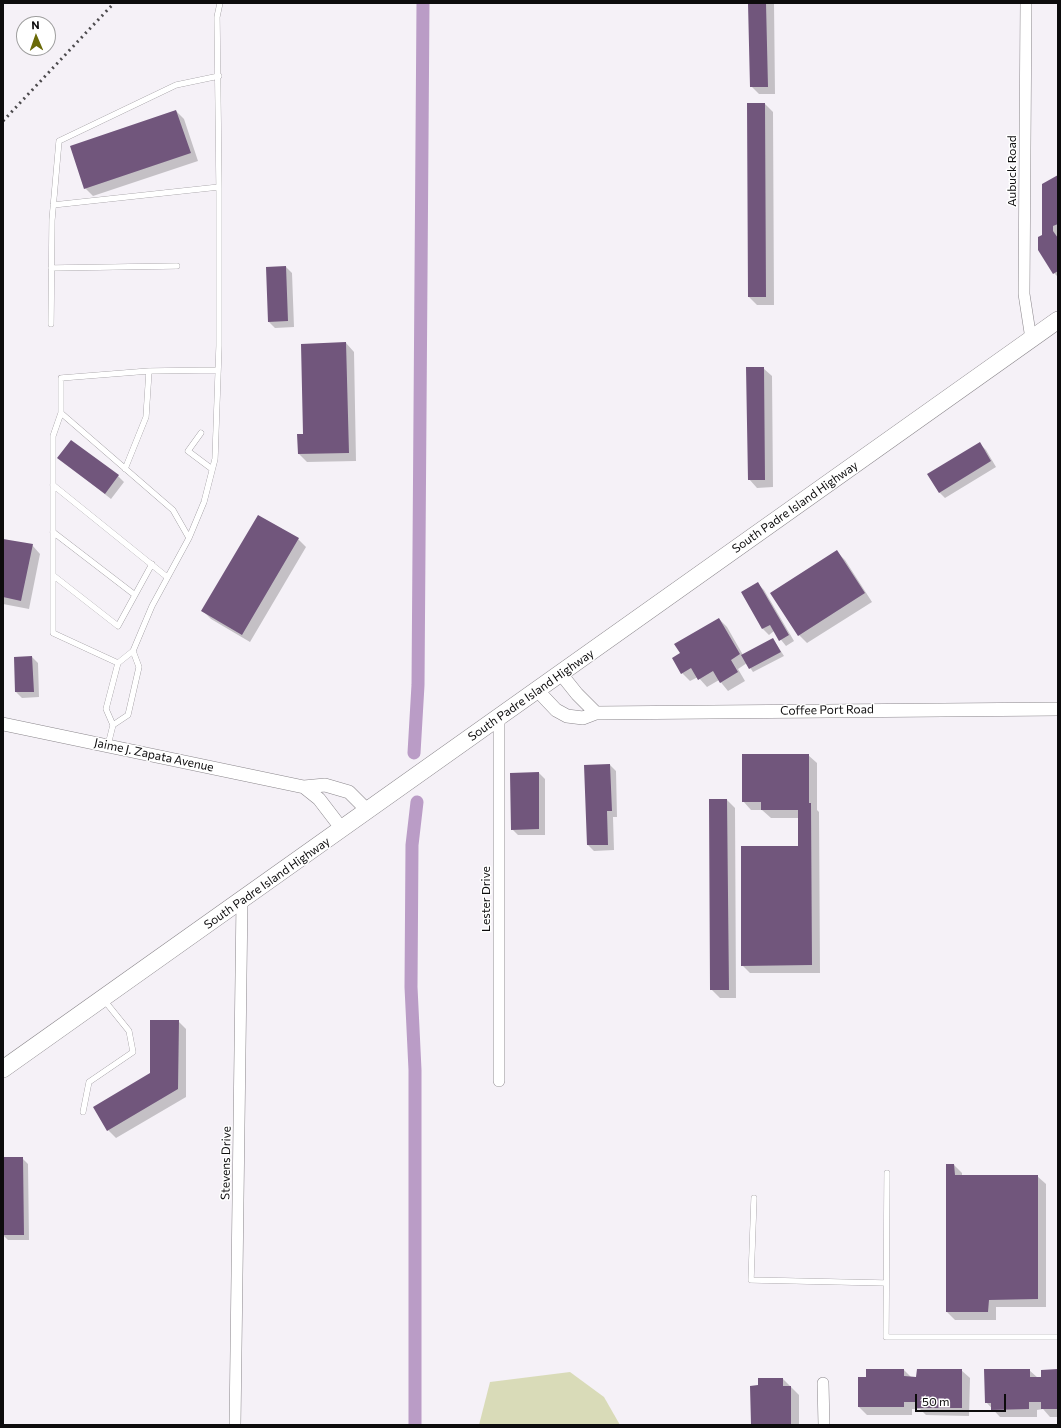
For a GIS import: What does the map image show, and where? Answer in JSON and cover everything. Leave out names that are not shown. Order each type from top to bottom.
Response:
[{"type":"main road","name":"South Padre Island Highway","points":[[3,1069],[562,674],[1058,320]]},
{"type":"street","name":"Aubuck Road","points":[[1026,3],[1024,294],[1031,339]]},
{"type":"street","points":[[562,674],[577,694],[596,712]]},
{"type":"street","name":"Coffee Port Road","points":[[538,691],[556,710],[567,716],[583,718],[596,712],[1058,709]]},
{"type":"street","name":"Lester Drive","points":[[499,1081],[500,717]]},
{"type":"street","name":"Jaime J. Zapata Avenue","points":[[3,724],[304,787],[325,785],[349,792],[368,811]]},
{"type":"street","name":"Jaime J. Zapata Avenue","points":[[304,787],[320,799],[342,829]]},
{"type":"street","name":"Stevens Drive","points":[[235,1425],[242,900]]},
{"type":"street","points":[[823,1383],[824,1425]]},
{"type":"lane","points":[[108,746],[113,725],[106,709],[118,663],[133,651],[152,606],[189,538],[204,502],[215,459],[218,370],[220,187],[217,17],[220,3]]},
{"type":"lane","points":[[50,324],[53,205],[59,142],[176,85],[219,76]]},
{"type":"lane","points":[[53,205],[220,187]]},
{"type":"lane","points":[[51,268],[177,266]]},
{"type":"lane","points":[[118,663],[53,633],[53,436],[61,413],[61,378],[149,371],[218,370]]},
{"type":"lane","points":[[125,469],[146,417],[149,371]]},
{"type":"lane","points":[[61,413],[174,510],[189,538]]},
{"type":"lane","points":[[201,433],[188,451],[212,469]]},
{"type":"lane","points":[[53,485],[167,577]]},
{"type":"lane","points":[[53,532],[135,595]]},
{"type":"lane","points":[[54,576],[118,626],[152,564]]},
{"type":"lane","points":[[113,725],[128,715],[138,667],[133,651]]},
{"type":"lane","points":[[83,1112],[89,1082],[133,1052],[129,1031],[103,999]]},
{"type":"lane","points":[[887,1173],[886,1337],[1058,1337]]},
{"type":"lane","points":[[754,1198],[751,1280],[886,1283]]},
{"type":"green space","points":[[570,1372],[604,1397],[620,1425],[479,1425],[490,1382]]},
{"type":"building","points":[[748,3],[766,3],[768,87],[750,87]]},
{"type":"building","points":[[747,103],[765,103],[766,297],[748,297]]},
{"type":"building","points":[[176,110],[191,153],[84,189],[70,146]]},
{"type":"building","points":[[1058,175],[1058,224],[1053,226],[1053,231],[1058,238],[1058,271],[1053,274],[1038,250],[1038,237],[1042,235],[1042,184]]},
{"type":"building","points":[[286,266],[288,321],[268,322],[266,267]]},
{"type":"building","points":[[346,342],[349,453],[298,454],[297,434],[303,434],[301,344]]},
{"type":"building","points":[[746,367],[764,367],[765,480],[748,480]]},
{"type":"building","points":[[71,440],[119,475],[105,494],[57,458]]},
{"type":"building","points":[[980,442],[991,461],[939,493],[927,474]]},
{"type":"building","points":[[258,515],[299,538],[242,635],[201,611]]},
{"type":"building","points":[[3,539],[33,544],[21,601],[3,597]]},
{"type":"building","points":[[837,550],[865,593],[798,636],[770,593]]},
{"type":"building","points":[[758,582],[789,635],[779,641],[770,625],[762,629],[741,592]]},
{"type":"building","points":[[719,618],[740,654],[731,660],[738,672],[720,683],[713,671],[698,680],[691,668],[681,674],[672,658],[680,653],[674,644]]},
{"type":"building","points":[[773,638],[781,652],[749,669],[741,655]]},
{"type":"building","points":[[32,656],[34,692],[15,692],[14,657]]},
{"type":"building","points":[[742,754],[809,754],[809,803],[811,803],[812,965],[741,966],[741,846],[798,846],[798,810],[761,810],[761,802],[742,802]]},
{"type":"building","points":[[610,764],[612,811],[607,811],[608,845],[587,845],[584,765]]},
{"type":"building","points":[[539,772],[539,829],[511,830],[510,773]]},
{"type":"building","points":[[709,799],[727,799],[729,990],[710,990]]},
{"type":"building","points":[[150,1020],[179,1020],[178,1089],[107,1131],[93,1107],[150,1073]]},
{"type":"building","points":[[3,1157],[23,1157],[24,1235],[3,1235]]},
{"type":"building","points":[[946,1164],[954,1164],[955,1175],[1038,1175],[1038,1299],[989,1300],[988,1312],[946,1312]]},
{"type":"building","points":[[866,1369],[904,1369],[904,1376],[916,1377],[917,1369],[962,1369],[962,1408],[917,1408],[917,1402],[904,1402],[904,1407],[858,1407],[858,1377],[866,1377]]},
{"type":"building","points":[[984,1369],[1030,1369],[1030,1377],[1041,1377],[1041,1370],[1058,1369],[1058,1409],[1041,1409],[1041,1402],[1029,1402],[1029,1409],[991,1410],[991,1403],[985,1403]]},
{"type":"building","points":[[758,1378],[783,1378],[783,1386],[791,1386],[791,1424],[751,1424],[750,1386],[758,1385]]},
{"type":"waterway","points":[[414,753],[418,685],[423,3]]},
{"type":"waterway","points":[[415,1425],[415,1070],[411,987],[412,845],[417,802]]},
{"type":"railway","points":[[3,121],[114,3]]}]
